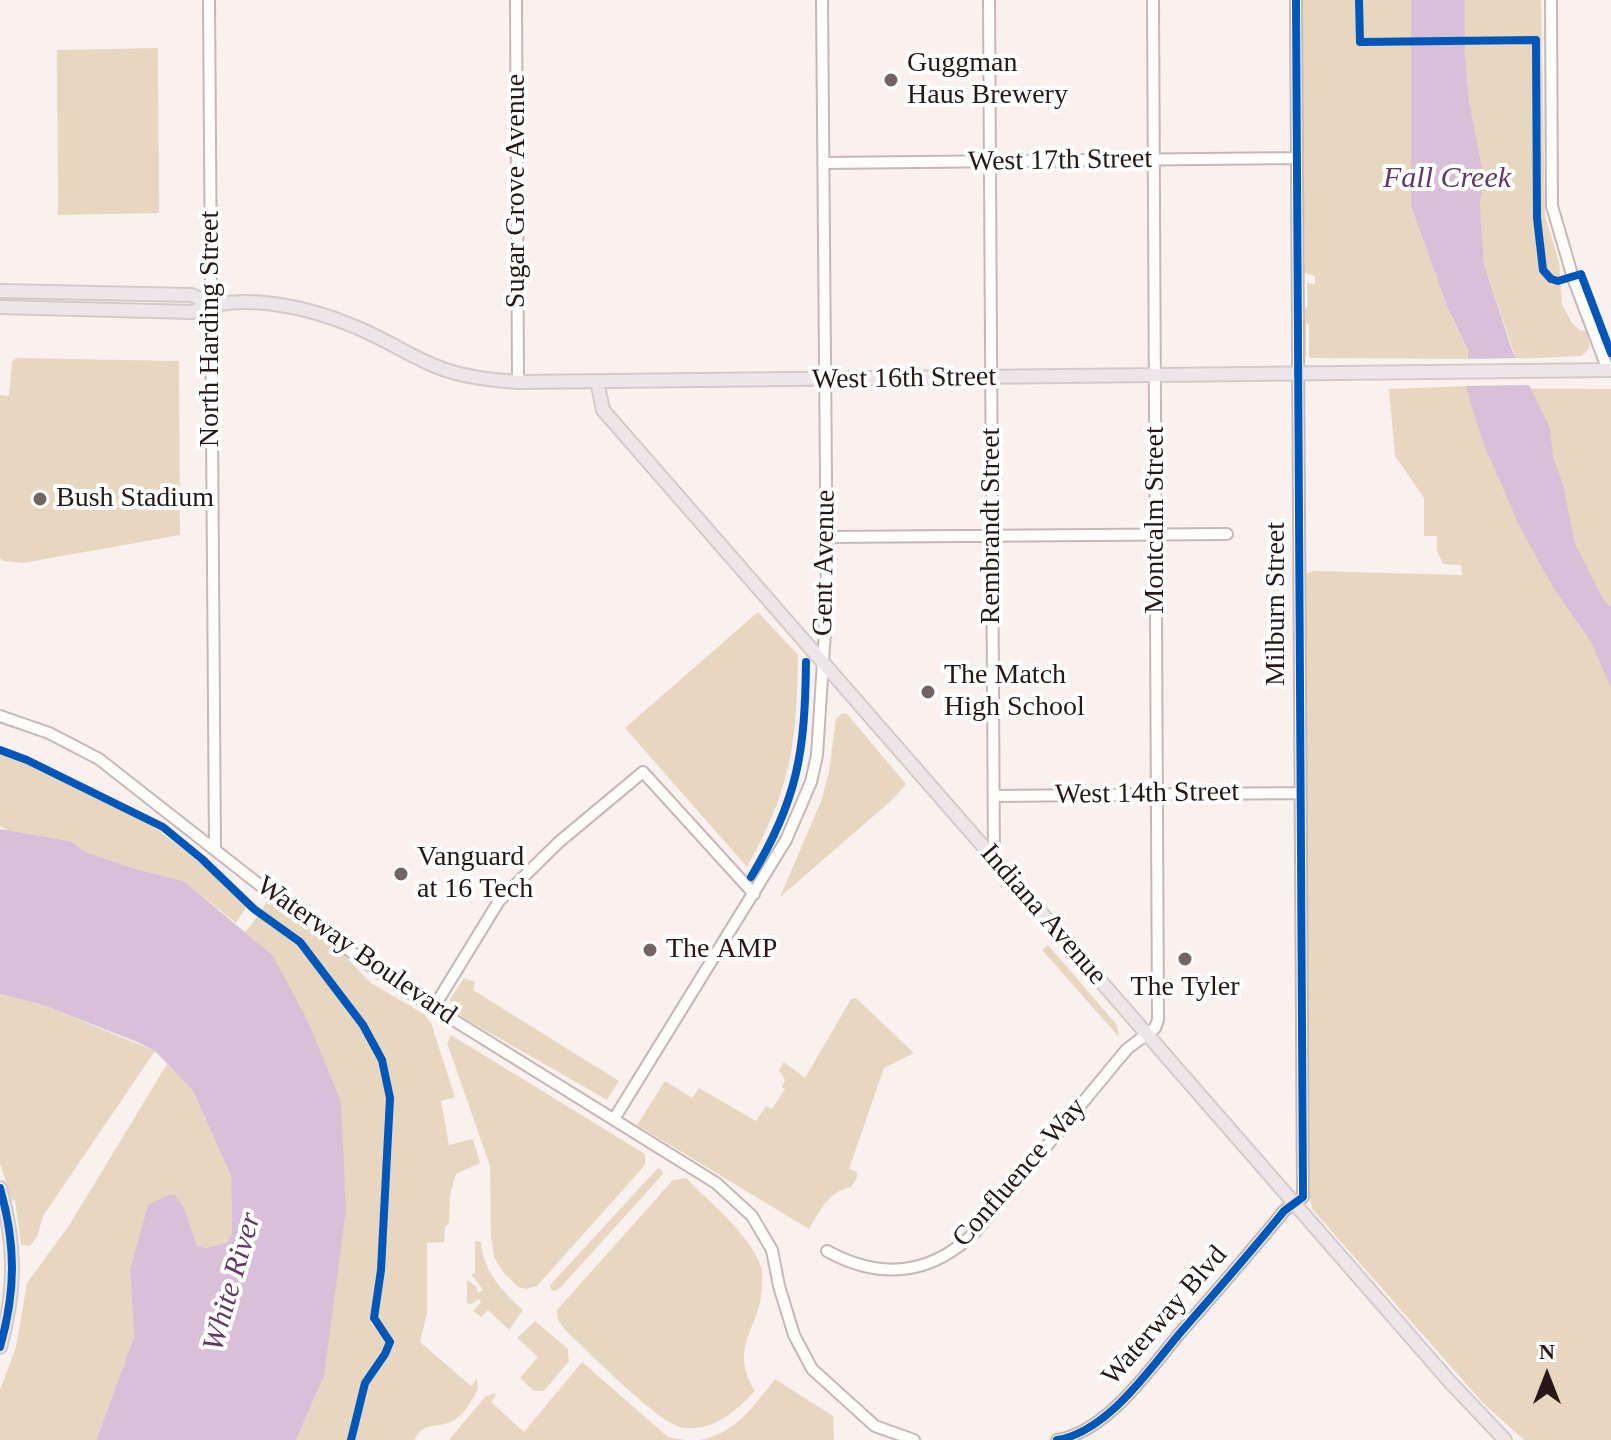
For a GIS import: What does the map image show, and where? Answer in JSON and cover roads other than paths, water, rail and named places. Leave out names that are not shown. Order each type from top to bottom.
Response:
[{"type":"main road","name":"West 16th Street","points":[[0,291],[192,295],[211,304]]},
{"type":"main road","name":"West 16th Street","points":[[0,307],[192,312],[211,304],[269,305],[329,316],[435,366],[480,378],[518,382],[1610,370]]},
{"type":"main road","name":"Indiana Avenue","points":[[597,381],[603,410],[1450,1382],[1505,1440]]},
{"type":"main road","points":[[0,1188],[9,1228],[13,1288],[0,1347]]},
{"type":"street","name":"North Harding Street","points":[[209,0],[215,850]]},
{"type":"street","name":"Sugar Grove Avenue","points":[[516,0],[518,382]]},
{"type":"street","name":"Gent Avenue","points":[[614,1119],[786,840],[811,782],[818,740],[827,600],[822,0]]},
{"type":"street","name":"Rembrandt Street","points":[[989,0],[994,860]]},
{"type":"street","name":"Montcalm Street","points":[[1147,1035],[1158,1020],[1153,0]]},
{"type":"street","name":"Milburn Street","points":[[1294,1203],[1303,1197],[1296,0]]},
{"type":"street","points":[[1551,0],[1552,206],[1573,278],[1610,370]]},
{"type":"street","name":"West 17th Street","points":[[823,163],[1297,158]]},
{"type":"street","points":[[827,537],[1227,534]]},
{"type":"street","name":"Waterway Boulevard","points":[[0,716],[49,733],[99,759],[338,943],[434,1007],[716,1183],[752,1216],[772,1250],[794,1335],[812,1369],[875,1426],[914,1440]]},
{"type":"street","points":[[434,1007],[499,901],[559,842],[643,772],[754,894]]},
{"type":"street","name":"West 14th Street","points":[[994,796],[1300,793]]},
{"type":"street","name":"Confluence Way","points":[[827,1251],[863,1267],[901,1270],[953,1252],[977,1230],[1127,1049],[1147,1035]]},
{"type":"street","name":"Waterway Blvd","points":[[1057,1440],[1067,1438],[1103,1417],[1134,1388],[1294,1203]]},
{"type":"water","name":"Fall Creek","points":[[1411,0],[1465,0],[1469,99],[1484,179],[1480,202],[1484,264],[1512,350],[1550,428],[1553,458],[1563,484],[1575,544],[1603,599],[1611,607],[1611,689],[1592,643],[1552,586],[1518,523],[1483,442],[1467,391],[1468,351],[1446,304],[1411,206]]},
{"type":"water","name":"White River","points":[[0,829],[70,841],[86,852],[184,881],[272,955],[307,1019],[341,1102],[346,1210],[324,1376],[296,1440],[96,1440],[134,1337],[130,1270],[148,1205],[168,1195],[175,1195],[184,1208],[197,1246],[206,1248],[228,1242],[232,1232],[231,1176],[193,1091],[155,1051],[43,1005],[0,994]]},
{"type":"place","name":"Guggman Haus Brewery","points":[[891,80]]},
{"type":"place","name":"Bush Stadium","points":[[40,499]]},
{"type":"place","name":"The Match High School","points":[[928,692]]},
{"type":"place","name":"Vanguard at 16 Tech","points":[[401,874]]},
{"type":"place","name":"The AMP","points":[[650,950]]},
{"type":"place","name":"The Tyler","points":[[1185,959]]}]
